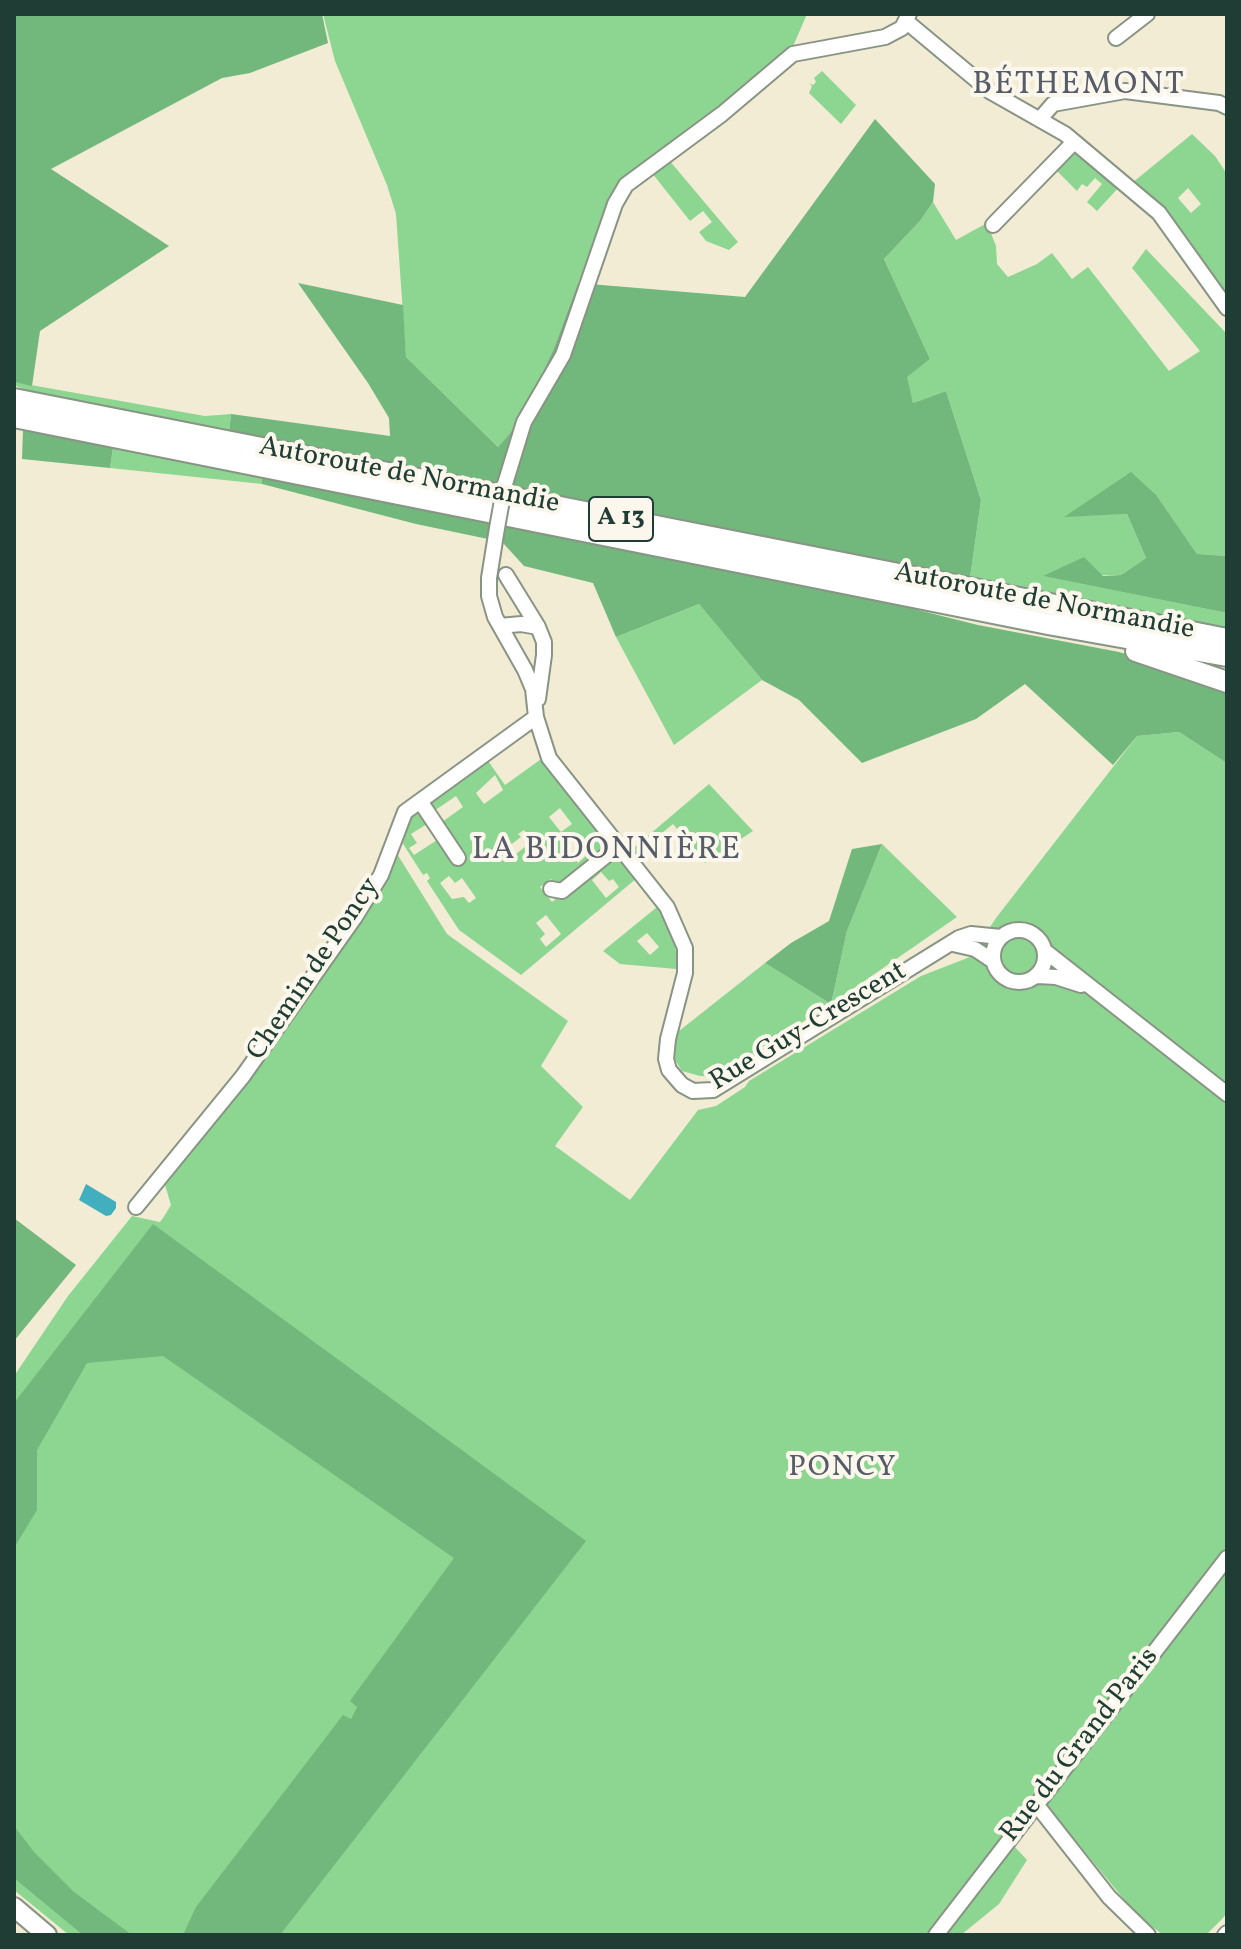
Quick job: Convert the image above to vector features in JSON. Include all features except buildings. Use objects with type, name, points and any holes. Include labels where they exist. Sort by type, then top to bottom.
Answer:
[{"type":"highway","name":"Autoroute de Normandie","points":[[14,399],[1227,639]]},
{"type":"highway","name":"Autoroute de Normandie","points":[[14,417],[1048,624],[1227,656]]},
{"type":"highway","points":[[1048,624],[1227,682]]},
{"type":"main road","points":[[14,1907],[44,1935]]},
{"type":"main road","points":[[14,1915],[44,1935]]},
{"type":"street","points":[[1116,38],[1147,14]]},
{"type":"street","points":[[551,889],[562,891],[618,846],[549,758],[525,670],[500,626],[489,596],[489,578],[505,484],[524,422],[563,355],[611,217],[626,185],[722,114],[793,54],[885,37],[902,28],[908,18],[991,92],[1074,142],[1159,213],[1227,308]]},
{"type":"street","points":[[1040,119],[1053,104],[1125,91],[1219,103],[1227,107]]},
{"type":"street","points":[[993,225],[1074,142]]},
{"type":"street","points":[[506,575],[538,627],[544,655],[536,713]]},
{"type":"street","points":[[500,626],[521,624],[538,627]]},
{"type":"street","name":"Chemin de Poncy","points":[[136,1207],[243,1076],[337,942],[381,875],[405,812],[536,713]]},
{"type":"street","points":[[420,801],[458,858]]},
{"type":"street","name":"Rue Guy-Crescent","points":[[618,846],[667,907],[685,948],[685,973],[668,1039],[669,1070],[688,1089],[713,1090],[959,938],[971,934],[1001,937],[1012,931],[1024,931],[1039,939],[1045,951],[1227,1094]]},
{"type":"street","points":[[993,961],[995,944],[1001,937]]},
{"type":"street","name":"Rue Guy-Crescent","points":[[953,944],[975,949],[993,961],[996,969],[1009,981],[1024,982],[1037,976],[1056,977],[1089,987]]},
{"type":"street","points":[[1037,976],[1044,965],[1045,951]]},
{"type":"street","name":"Rue du Grand Paris","points":[[936,1935],[1227,1558]]},
{"type":"street","points":[[1036,1804],[1109,1897],[1148,1935]]},
{"type":"green space","points":[[14,14],[322,14],[328,43],[250,73],[222,78],[51,169],[169,246],[40,331],[32,386],[14,382]]},
{"type":"green space","points":[[323,14],[807,14],[791,51],[627,179],[578,283],[554,348],[521,420],[498,447],[406,357],[396,214],[335,61]]},
{"type":"green space","points":[[822,71],[856,105],[841,124],[809,93],[812,86],[809,83],[813,85],[816,82],[814,78]]},
{"type":"green space","points":[[875,119],[935,184],[933,202],[920,221],[884,259],[930,359],[907,377],[913,403],[946,391],[981,500],[970,578],[229,432],[231,414],[390,436],[389,418],[368,383],[298,283],[403,305],[406,357],[498,447],[521,420],[554,348],[578,283],[745,297]]},
{"type":"green space","points":[[1192,134],[1215,156],[1227,174],[1227,287],[1224,290],[1180,228],[1159,205],[1132,183]],"holes":[[[1188,188],[1201,204],[1191,213],[1178,198]]]},
{"type":"green space","points":[[1075,153],[1082,154],[1120,186],[1097,211],[1087,202],[1102,184],[1095,178],[1087,187],[1082,184],[1077,191],[1057,171]]},
{"type":"green space","points":[[669,160],[738,242],[729,250],[706,241],[699,232],[712,222],[703,211],[690,221],[652,173]]},
{"type":"green space","points":[[933,202],[956,240],[987,223],[996,246],[997,264],[1008,277],[1037,264],[1052,253],[1072,279],[1088,267],[1169,371],[1200,351],[1132,268],[1146,249],[1227,334],[1227,556],[1197,554],[1157,496],[1065,516],[1127,514],[1146,558],[1121,575],[1044,576],[1227,613],[1227,628],[970,578],[981,500],[946,391],[913,403],[906,377],[930,359],[884,259],[920,221]]},
{"type":"green space","points":[[14,382],[205,416],[231,414],[229,432],[30,392],[14,385]]},
{"type":"green space","points":[[23,430],[113,448],[110,468],[22,459]]},
{"type":"green space","points":[[113,448],[262,478],[262,484],[110,468]]},
{"type":"green space","points":[[1131,472],[1157,496],[1197,554],[1227,556],[1227,613],[1043,576],[1084,557],[1103,576],[1121,575],[1146,558],[1127,514],[1064,517]]},
{"type":"green space","points":[[262,478],[491,524],[488,539],[416,524],[262,484]]},
{"type":"green space","points":[[505,526],[874,599],[978,625],[1119,652],[1168,666],[1227,687],[1227,766],[1179,732],[1137,736],[1113,765],[1025,684],[976,719],[862,763],[799,700],[762,680],[699,604],[616,637],[593,583],[524,566],[503,543]]},
{"type":"green space","points":[[699,604],[762,680],[674,745],[616,637]]},
{"type":"green space","points":[[1179,732],[1225,762],[1227,767],[1227,1913],[1206,1935],[1163,1935],[1136,1914],[1047,1806],[1014,1846],[1027,1860],[999,1904],[961,1935],[69,1935],[14,1890],[14,1376],[68,1296],[132,1216],[160,1222],[163,1218],[171,1205],[165,1185],[173,1175],[171,1171],[394,849],[447,934],[568,1021],[541,1066],[583,1107],[555,1146],[630,1200],[698,1110],[716,1106],[749,1081],[921,976],[970,957],[996,918],[1137,736]]},
{"type":"green space","points":[[544,757],[611,846],[565,884],[554,883],[551,879],[540,887],[552,902],[608,857],[618,854],[637,878],[521,975],[459,930],[427,881],[430,878],[427,873],[423,875],[398,836],[409,813],[419,806],[439,824],[463,807],[456,796],[431,813],[424,802],[486,758],[505,785]],"holes":[[[495,775],[503,790],[484,804],[476,793]],[[560,808],[572,824],[561,832],[549,817]],[[427,824],[437,840],[414,855],[409,848],[417,843],[411,834]],[[524,830],[532,841],[515,855],[509,846],[521,837],[518,834]],[[575,839],[591,851],[578,863],[566,847]],[[601,872],[619,887],[606,898],[592,880]],[[449,876],[455,883],[462,878],[476,898],[469,903],[464,897],[452,899],[440,883]],[[546,915],[561,934],[546,947],[540,939],[545,934],[536,923]]]},
{"type":"green space","points":[[709,784],[753,831],[705,863],[673,824],[634,856],[630,851]]},
{"type":"green space","points":[[882,844],[957,917],[831,1004],[847,931]]},
{"type":"green space","points":[[882,844],[847,931],[831,1004],[765,963],[791,943],[829,921],[852,849]]},
{"type":"green space","points":[[657,907],[673,937],[676,969],[620,964],[603,951]],"holes":[[[647,933],[659,947],[650,955],[637,941]]]},
{"type":"green space","points":[[765,963],[831,1004],[716,1077],[682,1071],[671,1054],[679,1031]]},
{"type":"green space","points":[[14,1218],[76,1265],[14,1341]]},
{"type":"green space","points":[[153,1224],[586,1541],[280,1935],[183,1935],[196,1907],[343,1715],[351,1719],[357,1707],[350,1701],[454,1558],[163,1356],[87,1363],[37,1450],[37,1510],[14,1548],[14,1403]]},
{"type":"green space","points":[[14,1826],[34,1852],[74,1892],[132,1935],[83,1935],[14,1878]]},
{"type":"water","points":[[86,1184],[116,1202],[111,1215],[106,1216],[79,1200]]},
{"type":"district","name":"BÉTHEMONT","points":[[1079,87]]},
{"type":"district","name":"LA BIDONNIÈRE","points":[[607,852]]},
{"type":"district","name":"PONCY","points":[[843,1469]]}]
